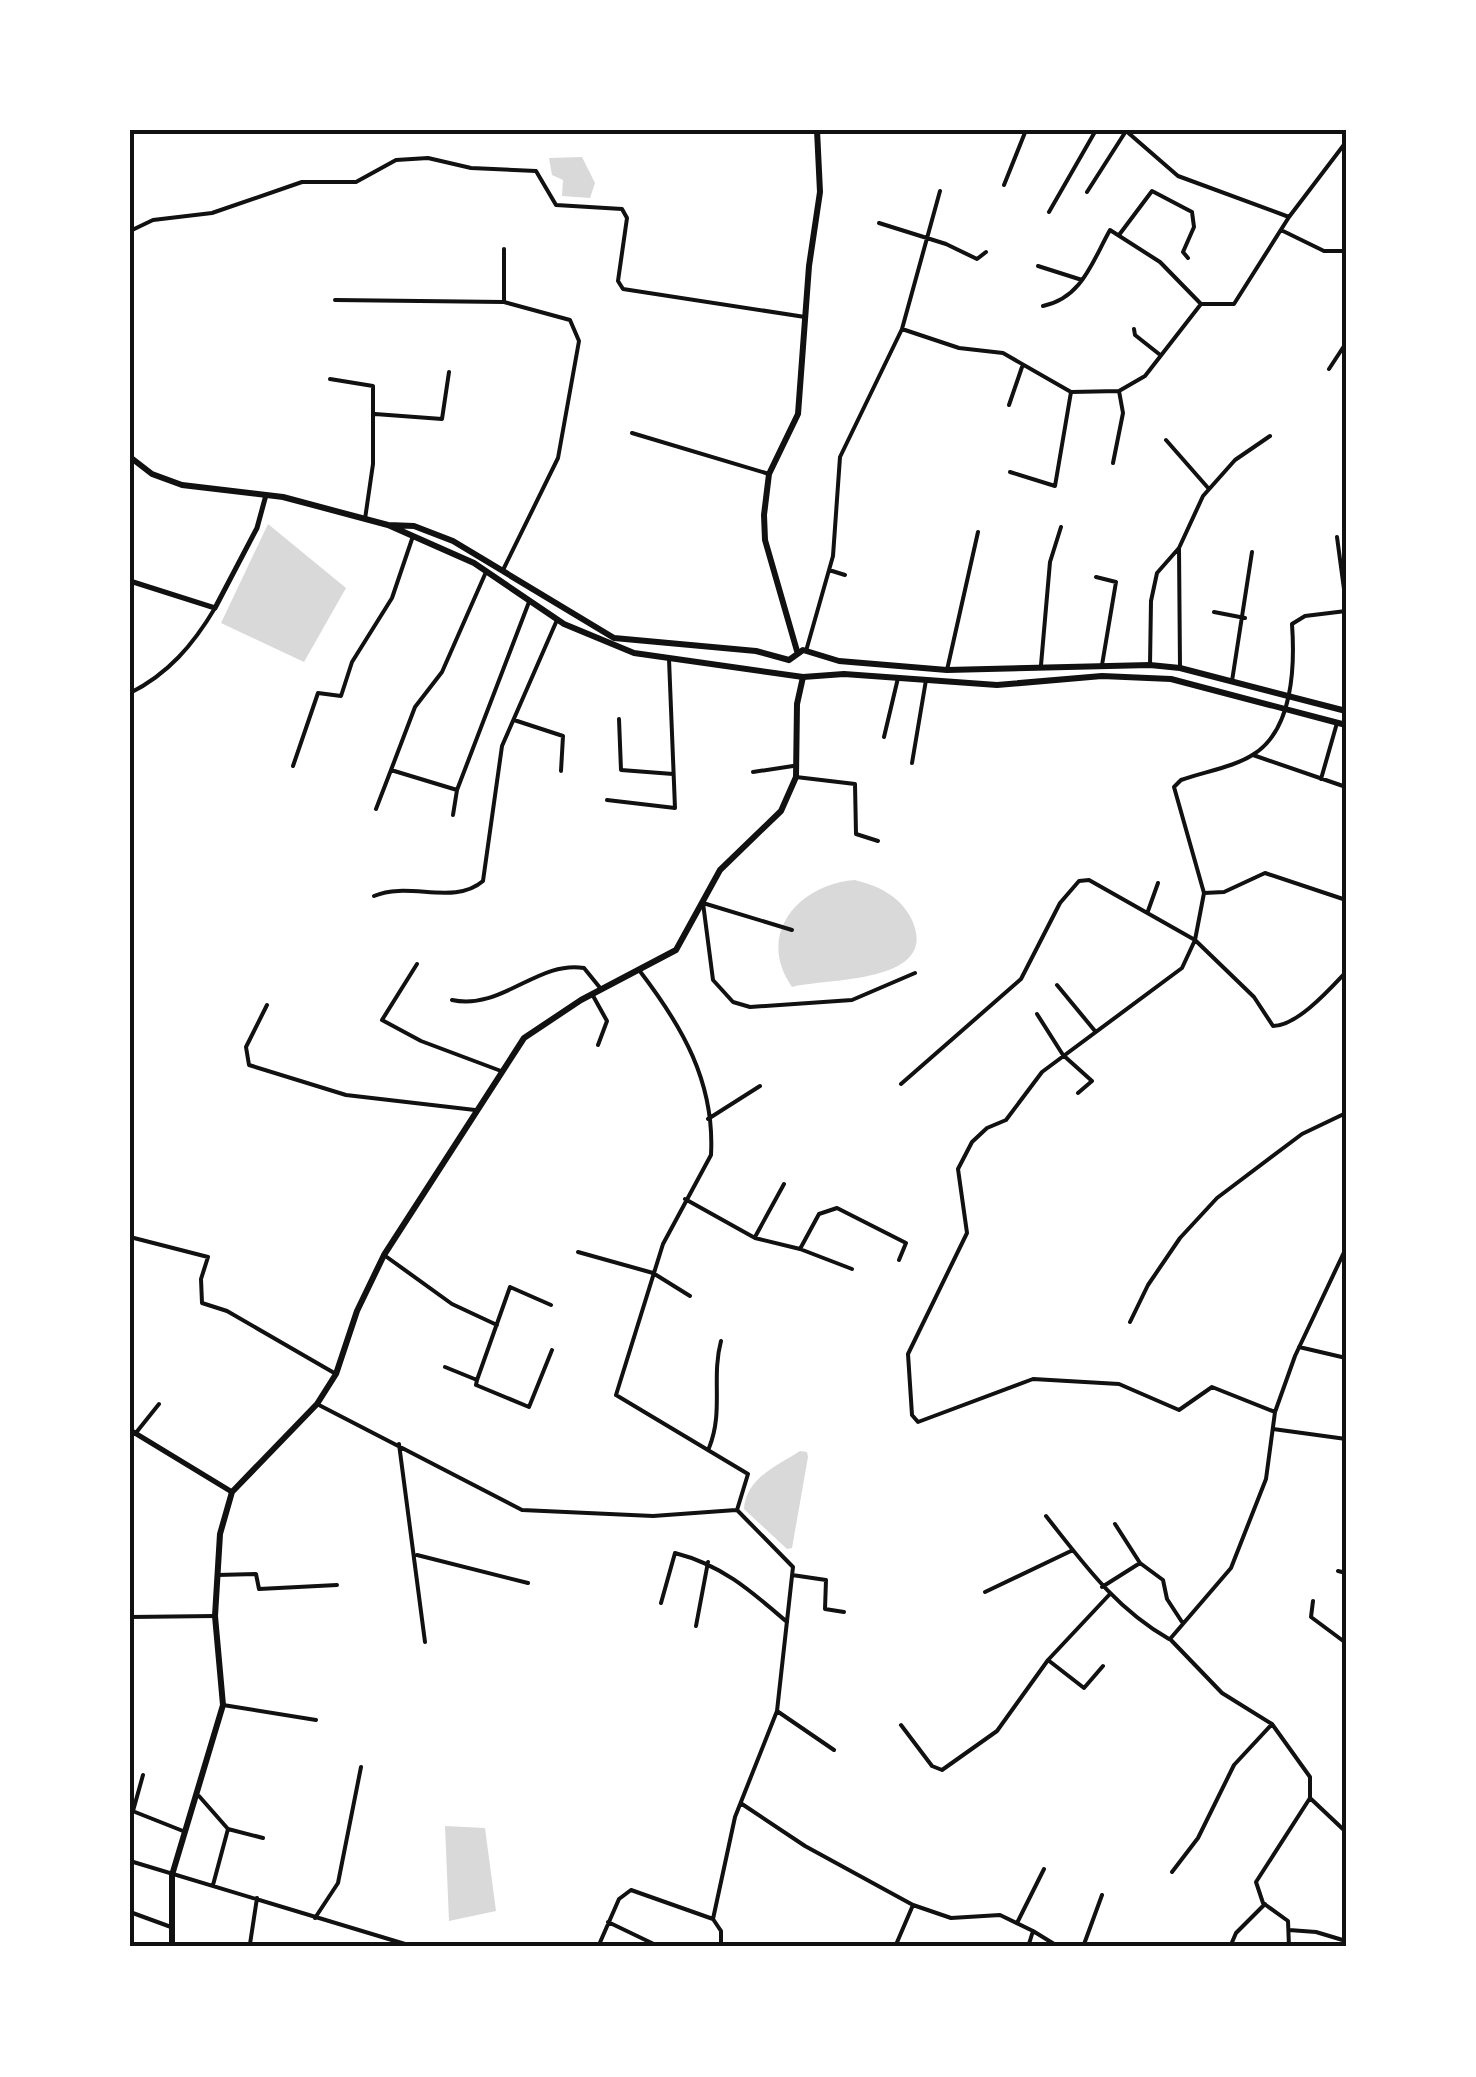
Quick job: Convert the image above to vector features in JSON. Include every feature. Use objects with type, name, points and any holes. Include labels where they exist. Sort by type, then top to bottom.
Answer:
[{"type":"main road","points":[[797,651],[765,540],[768,474],[798,414],[804,318],[820,192],[817,130]]},
{"type":"main road","points":[[130,457],[152,474],[182,485],[266,495],[388,525],[412,539],[445,549],[557,620],[616,648],[806,676],[997,685],[1102,676],[1171,679],[1342,724]]},
{"type":"main road","points":[[388,525],[414,526],[454,541],[566,613],[614,638],[756,652],[789,660]]},
{"type":"main road","points":[[789,660],[797,651]]},
{"type":"main road","points":[[797,651],[839,661],[947,670],[1008,671],[1041,665],[1180,668],[1346,711]]},
{"type":"main road","points":[[172,1947],[172,1875],[183,1830],[199,1796],[223,1705],[217,1575],[222,1519],[232,1492],[318,1404],[336,1374],[357,1311],[384,1254],[524,1038],[592,994],[676,950],[720,870],[780,811],[796,777],[798,704],[806,676],[815,667],[809,652]]},
{"type":"main road","points":[[789,660],[792,673]]},
{"type":"main road","points":[[1102,665],[1102,676]]},
{"type":"street","points":[[1004,185],[1026,130]]},
{"type":"street","points":[[1049,212],[1096,130]]},
{"type":"street","points":[[1087,192],[1126,130],[1178,176],[1289,217]]},
{"type":"street","points":[[1044,306],[1064,301],[1082,280],[1110,230],[1160,262],[1202,304],[1234,304],[1289,217],[1346,142]]},
{"type":"street","points":[[130,231],[153,220],[212,213],[302,182],[356,182],[396,160],[428,158],[471,168],[536,171],[556,204],[622,209],[627,218],[618,280],[623,289],[804,318]]},
{"type":"street","points":[[809,652],[828,570],[840,457],[902,329],[940,191]]},
{"type":"street","points":[[1118,236],[1152,191],[1192,212],[1194,227],[1183,252],[1188,258]]},
{"type":"street","points":[[878,223],[928,237],[977,260],[986,252]]},
{"type":"street","points":[[1281,230],[1324,251],[1346,252]]},
{"type":"street","points":[[504,249],[504,302]]},
{"type":"street","points":[[1038,266],[1082,280]]},
{"type":"street","points":[[335,300],[504,302],[570,320],[578,341],[558,458],[504,570]]},
{"type":"street","points":[[902,329],[959,348],[1003,353],[1071,392],[1120,391],[1146,376],[1202,304]]},
{"type":"street","points":[[1134,329],[1160,358]]},
{"type":"street","points":[[1330,369],[1346,343]]},
{"type":"street","points":[[1010,405],[1022,366]]},
{"type":"street","points":[[374,414],[442,419],[449,372]]},
{"type":"street","points":[[330,378],[372,386],[372,482],[364,518]]},
{"type":"street","points":[[1113,463],[1123,412],[1120,391]]},
{"type":"street","points":[[1010,472],[1055,486],[1071,392]]},
{"type":"street","points":[[632,433],[768,474]]},
{"type":"street","points":[[1150,665],[1153,581],[1180,548],[1209,489],[1235,460],[1270,436]]},
{"type":"street","points":[[1166,440],[1209,489]]},
{"type":"street","points":[[130,692],[154,682],[197,638],[257,528],[266,495]]},
{"type":"street","points":[[1041,665],[1050,562],[1061,527]]},
{"type":"street","points":[[947,670],[978,532]]},
{"type":"street","points":[[1276,1412],[1212,1387],[1179,1410],[1119,1384],[1033,1378],[918,1422],[912,1414],[908,1354],[967,1233],[958,1169],[972,1142],[987,1128],[1006,1120],[1042,1072],[1182,968],[1196,940],[1204,893],[1174,786],[1181,780],[1253,756],[1271,738],[1286,712],[1292,624],[1305,616],[1346,608],[1337,537]]},
{"type":"street","points":[[292,766],[318,693],[340,696],[352,662],[392,598],[412,539]]},
{"type":"street","points":[[1180,548],[1180,668]]},
{"type":"street","points":[[1231,683],[1245,618],[1252,552]]},
{"type":"street","points":[[828,570],[846,575]]},
{"type":"street","points":[[376,809],[416,707],[442,672],[486,572]]},
{"type":"street","points":[[1096,577],[1116,582],[1102,665]]},
{"type":"street","points":[[130,581],[215,608]]},
{"type":"street","points":[[453,814],[457,790],[530,602]]},
{"type":"street","points":[[1214,612],[1245,618]]},
{"type":"street","points":[[374,896],[411,888],[455,893],[473,889],[483,881],[492,840],[496,770],[557,620]]},
{"type":"street","points":[[607,800],[675,808],[669,658]]},
{"type":"street","points":[[884,736],[898,678]]},
{"type":"street","points":[[912,762],[926,680]]},
{"type":"street","points":[[619,718],[621,770],[673,774]]},
{"type":"street","points":[[514,720],[563,736],[562,771]]},
{"type":"street","points":[[1321,779],[1342,724]]},
{"type":"street","points":[[1253,756],[1346,788]]},
{"type":"street","points":[[753,772],[797,766]]},
{"type":"street","points":[[391,770],[457,790]]},
{"type":"street","points":[[796,777],[855,784],[856,834],[878,841]]},
{"type":"street","points":[[1204,893],[1224,892],[1265,873],[1343,898],[1346,894]]},
{"type":"street","points":[[901,1084],[1021,979],[1073,882],[1089,880],[1196,940],[1254,997],[1273,1026],[1282,1026],[1299,1016],[1346,972]]},
{"type":"street","points":[[1148,911],[1158,883]]},
{"type":"street","points":[[792,930],[704,903],[713,980],[734,1002],[750,1006],[852,1000],[914,974]]},
{"type":"street","points":[[417,964],[382,1020],[420,1041],[503,1072]]},
{"type":"street","points":[[452,1000],[481,1002],[564,964],[584,968],[601,989]]},
{"type":"street","points":[[638,969],[678,1022],[704,1078],[711,1154],[685,1199],[653,1273],[616,1395],[748,1474],[737,1510]]},
{"type":"street","points":[[1057,985],[1094,1031]]},
{"type":"street","points":[[592,994],[607,1021],[598,1045]]},
{"type":"street","points":[[267,1005],[246,1047],[249,1065],[346,1094],[480,1110]]},
{"type":"street","points":[[1037,1014],[1064,1055],[1092,1081],[1078,1093]]},
{"type":"street","points":[[708,1119],[760,1086]]},
{"type":"street","points":[[1130,1322],[1169,1254],[1217,1198],[1302,1134],[1346,1113]]},
{"type":"street","points":[[754,1238],[784,1184]]},
{"type":"street","points":[[685,1199],[754,1238],[800,1249],[852,1269]]},
{"type":"street","points":[[800,1249],[819,1214],[837,1208],[906,1244],[899,1260]]},
{"type":"street","points":[[130,1237],[208,1258],[202,1280],[202,1303],[226,1311],[336,1374]]},
{"type":"street","points":[[1170,1639],[1231,1568],[1266,1478],[1276,1412],[1300,1347],[1346,1248]]},
{"type":"street","points":[[578,1252],[653,1273],[690,1296]]},
{"type":"street","points":[[384,1254],[452,1304],[497,1325]]},
{"type":"street","points":[[551,1305],[510,1287],[476,1385],[529,1407],[552,1350]]},
{"type":"street","points":[[709,1448],[720,1408],[714,1368],[721,1341]]},
{"type":"street","points":[[1300,1347],[1346,1358]]},
{"type":"street","points":[[445,1367],[477,1380]]},
{"type":"street","points":[[159,1404],[133,1432],[232,1492]]},
{"type":"street","points":[[318,1404],[522,1510],[653,1516],[737,1510],[791,1562],[777,1711],[742,1804],[713,1919]]},
{"type":"street","points":[[1273,1430],[1346,1439]]},
{"type":"street","points":[[399,1444],[417,1555],[425,1642]]},
{"type":"street","points":[[1046,1516],[1109,1596],[1137,1620],[1170,1639],[1222,1692],[1272,1724],[1307,1770],[1313,1786],[1310,1798],[1267,1859],[1256,1882],[1257,1893],[1265,1904],[1287,1918],[1289,1947]]},
{"type":"street","points":[[1116,1524],[1140,1563],[1163,1580],[1167,1599],[1182,1622]]},
{"type":"street","points":[[985,1592],[1073,1550]]},
{"type":"street","points":[[661,1604],[674,1553],[708,1562],[752,1590],[787,1622]]},
{"type":"street","points":[[417,1555],[528,1583]]},
{"type":"street","points":[[696,1626],[708,1562]]},
{"type":"street","points":[[1102,1587],[1140,1563]]},
{"type":"street","points":[[1338,1571],[1346,1573]]},
{"type":"street","points":[[217,1575],[256,1574],[259,1589],[337,1585]]},
{"type":"street","points":[[792,1575],[826,1580],[825,1608],[844,1612]]},
{"type":"street","points":[[901,1724],[932,1766],[942,1770],[997,1731],[1048,1660],[1109,1596]]},
{"type":"street","points":[[1313,1601],[1311,1617],[1346,1643]]},
{"type":"street","points":[[130,1617],[216,1616]]},
{"type":"street","points":[[1048,1660],[1084,1688],[1103,1666]]},
{"type":"street","points":[[223,1705],[316,1720]]},
{"type":"street","points":[[777,1711],[834,1750]]},
{"type":"street","points":[[1172,1872],[1198,1838],[1234,1766],[1272,1724]]},
{"type":"street","points":[[316,1918],[338,1883],[361,1767]]},
{"type":"street","points":[[144,1775],[131,1811],[183,1830]]},
{"type":"street","points":[[199,1796],[228,1829],[262,1838]]},
{"type":"street","points":[[1310,1798],[1346,1832]]},
{"type":"street","points":[[742,1804],[805,1846],[913,1906],[951,1918],[1000,1915],[1059,1947]]},
{"type":"street","points":[[213,1886],[228,1829]]},
{"type":"street","points":[[130,1861],[415,1947]]},
{"type":"street","points":[[1016,1923],[1044,1869]]},
{"type":"street","points":[[598,1947],[620,1899],[632,1890],[713,1919],[722,1932],[722,1947]]},
{"type":"street","points":[[1083,1947],[1102,1895]]},
{"type":"street","points":[[250,1944],[257,1898]]},
{"type":"street","points":[[1230,1947],[1236,1932],[1265,1904]]},
{"type":"street","points":[[895,1947],[913,1906]]},
{"type":"street","points":[[130,1912],[171,1927]]},
{"type":"street","points":[[608,1922],[660,1947]]},
{"type":"street","points":[[1289,1930],[1316,1932],[1346,1941]]},
{"type":"street","points":[[1028,1947],[1033,1931]]},
{"type":"shaded area","points":[[582,157],[595,183],[590,198],[562,196],[563,180],[552,175],[549,158]]},
{"type":"shaded area","points":[[268,524],[346,588],[304,662],[221,623]]},
{"type":"shaded area","points":[[855,880],[887,893],[906,910],[917,940],[911,956],[876,974],[792,987],[778,948],[789,915],[816,891]]},
{"type":"shaded area","points":[[800,1451],[807,1452],[808,1457],[792,1548],[787,1549],[744,1509],[757,1481]]},
{"type":"shaded area","points":[[445,1826],[485,1828],[496,1911],[449,1921]]}]
